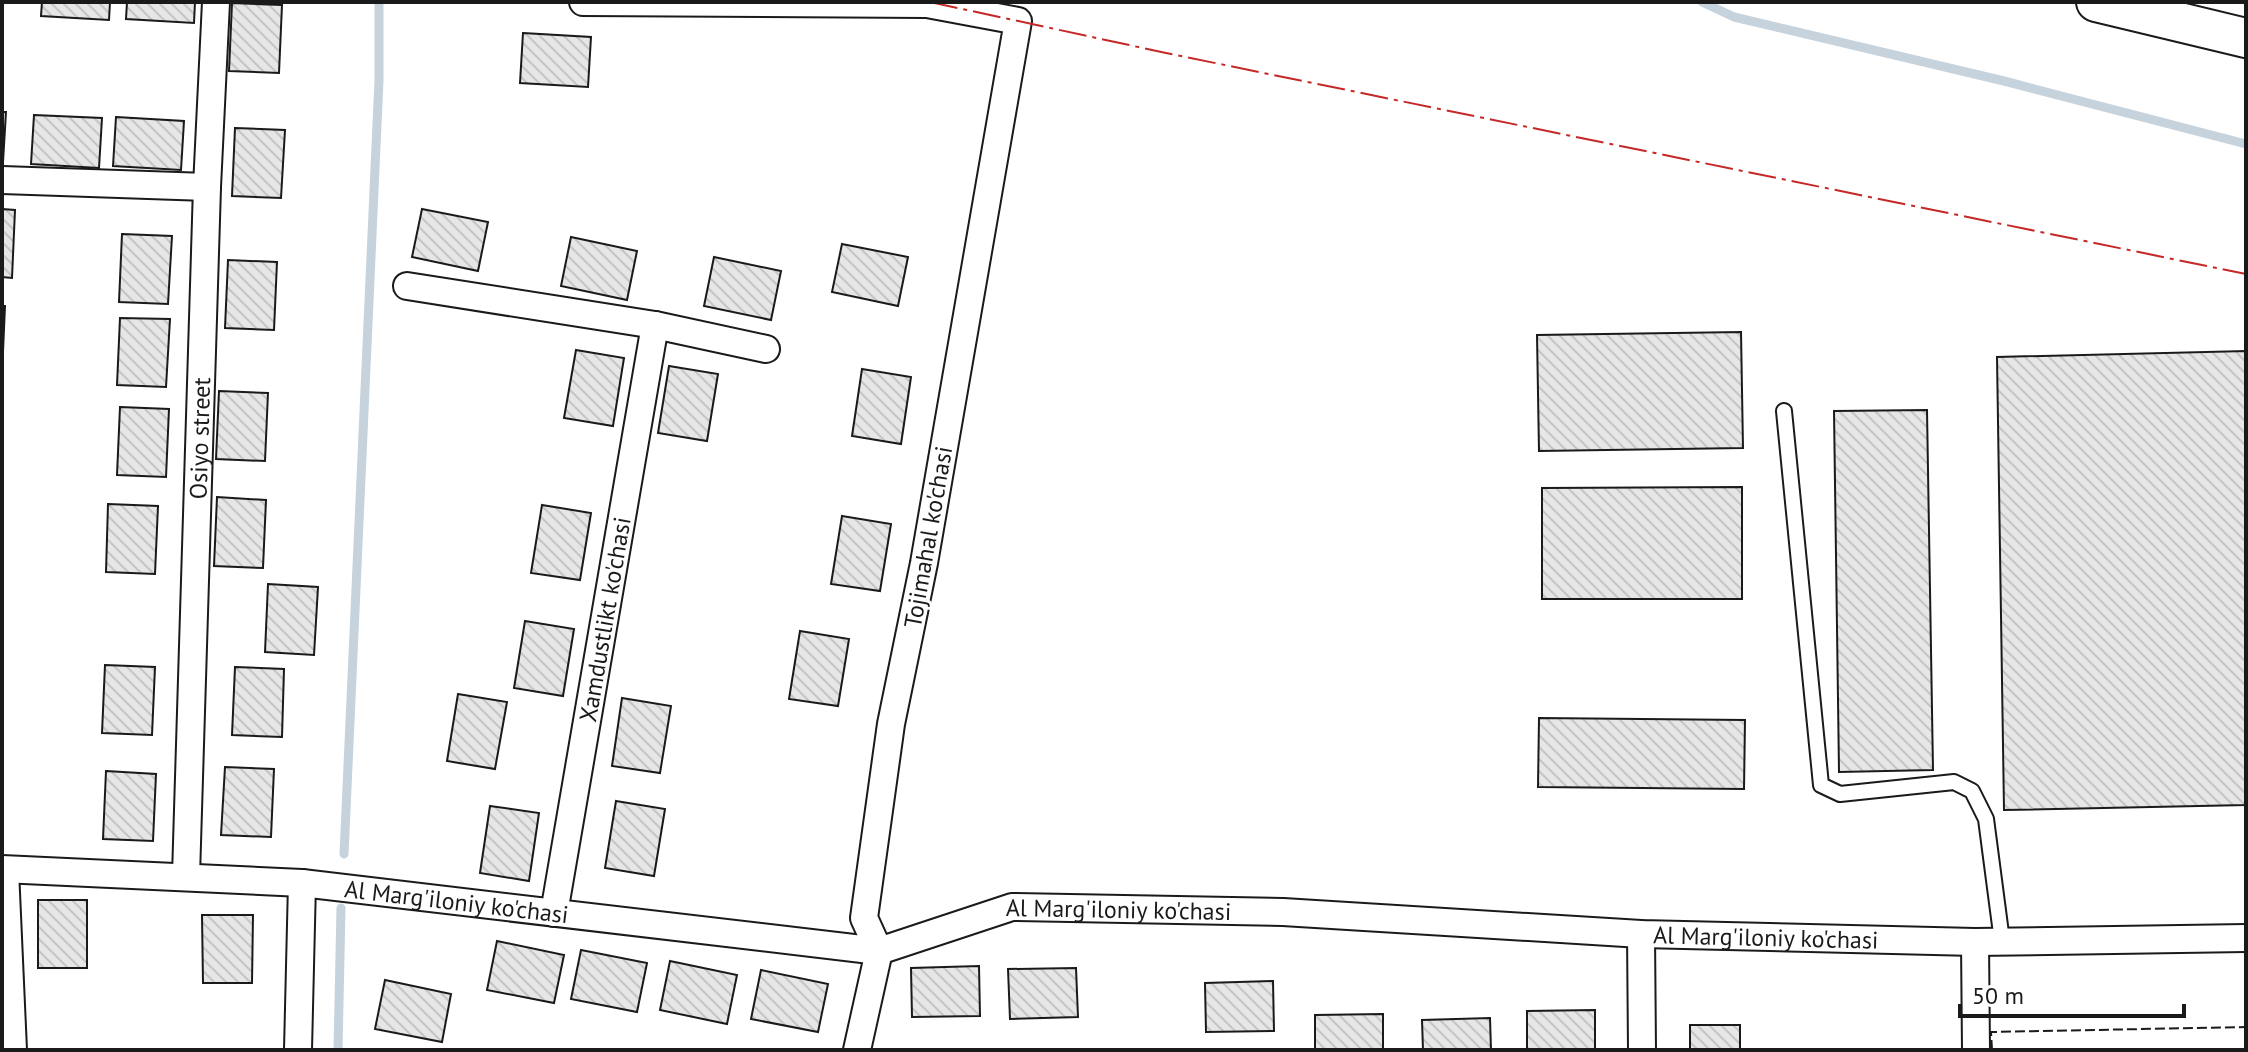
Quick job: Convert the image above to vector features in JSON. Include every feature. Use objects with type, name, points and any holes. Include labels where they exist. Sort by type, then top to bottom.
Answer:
[{"type":"main road","points":[[2096,2],[2195,19],[2246,38]]},
{"type":"street","name":"Osiyo street","points":[[186,876],[207,187],[216,2]]},
{"type":"street","name":"Tojimahal ko'chasi","points":[[583,2],[927,4],[1018,21],[924,563],[891,724],[864,918],[879,951]]},
{"type":"street","points":[[2,180],[207,187]]},
{"type":"street","points":[[407,286],[655,325],[766,349]]},
{"type":"street","name":"Xamdustlikt ko'chasi","points":[[554,913],[655,325]]},
{"type":"street","points":[[4,870],[13,1050]]},
{"type":"street","name":"Al Marg'iloniy ko'chasi","points":[[4,870],[302,883],[879,951],[1012,907],[1283,912],[1641,934],[1975,942],[2246,938]]},
{"type":"street","points":[[298,1050],[302,883]]},
{"type":"street","points":[[1641,934],[1642,1050]]},
{"type":"street","points":[[1975,942],[1976,1050]]},
{"type":"street","points":[[857,1050],[879,951]]},
{"type":"lane","points":[[1784,411],[1821,785],[1840,794],[1954,782],[1972,791],[1986,819],[2002,941]]},
{"type":"building","points":[[42,2],[110,2],[109,20],[41,16]]},
{"type":"building","points":[[127,2],[195,2],[194,23],[126,19]]},
{"type":"building","points":[[232,3],[282,5],[279,73],[229,71]]},
{"type":"building","points":[[523,33],[591,37],[588,87],[520,83]]},
{"type":"building","points":[[2,112],[6,112],[3,162],[2,162]]},
{"type":"building","points":[[34,115],[102,118],[99,168],[31,164]]},
{"type":"building","points":[[116,117],[184,121],[181,170],[113,166]]},
{"type":"building","points":[[235,128],[285,130],[281,198],[232,196]]},
{"type":"building","points":[[2,209],[15,210],[12,278],[2,277]]},
{"type":"building","points":[[422,209],[488,222],[478,271],[412,257]]},
{"type":"building","points":[[122,234],[172,236],[168,304],[119,302]]},
{"type":"building","points":[[571,237],[637,251],[627,300],[561,286]]},
{"type":"building","points":[[842,244],[908,257],[898,306],[832,292]]},
{"type":"building","points":[[714,257],[781,271],[771,320],[704,306]]},
{"type":"building","points":[[228,260],[277,262],[274,330],[225,328]]},
{"type":"building","points":[[2,306],[5,306],[2,374]]},
{"type":"building","points":[[120,318],[170,319],[166,387],[117,385]]},
{"type":"building","points":[[1741,332],[1743,448],[1539,451],[1537,335]]},
{"type":"building","points":[[576,350],[624,358],[613,426],[564,418]]},
{"type":"building","points":[[2246,351],[2246,805],[2004,810],[1997,357]]},
{"type":"building","points":[[669,366],[718,374],[707,441],[658,433]]},
{"type":"building","points":[[862,369],[911,377],[901,444],[852,436]]},
{"type":"building","points":[[219,391],[268,393],[265,461],[216,459]]},
{"type":"building","points":[[120,407],[169,409],[166,477],[117,475]]},
{"type":"building","points":[[1927,410],[1933,770],[1839,772],[1834,411]]},
{"type":"building","points":[[1742,487],[1742,599],[1542,599],[1542,488]]},
{"type":"building","points":[[217,497],[266,500],[263,568],[214,566]]},
{"type":"building","points":[[108,504],[158,506],[155,574],[106,572]]},
{"type":"building","points":[[542,505],[591,513],[580,580],[531,573]]},
{"type":"building","points":[[842,516],[891,524],[880,591],[831,584]]},
{"type":"building","points":[[268,584],[318,587],[314,655],[265,652]]},
{"type":"building","points":[[525,621],[574,629],[563,696],[514,688]]},
{"type":"building","points":[[800,631],[849,639],[838,706],[789,699]]},
{"type":"building","points":[[105,665],[155,667],[152,735],[102,733]]},
{"type":"building","points":[[235,667],[284,669],[282,737],[232,735]]},
{"type":"building","points":[[458,694],[507,702],[495,769],[447,761]]},
{"type":"building","points":[[622,698],[671,706],[660,773],[612,766]]},
{"type":"building","points":[[1539,718],[1745,720],[1744,789],[1538,787]]},
{"type":"building","points":[[225,767],[274,769],[271,837],[221,835]]},
{"type":"building","points":[[106,771],[156,774],[153,841],[103,839]]},
{"type":"building","points":[[616,801],[665,809],[654,876],[605,868]]},
{"type":"building","points":[[490,806],[539,813],[529,881],[480,873]]},
{"type":"building","points":[[38,900],[87,900],[87,968],[38,968]]},
{"type":"building","points":[[202,915],[253,915],[252,983],[203,983]]},
{"type":"building","points":[[497,941],[564,955],[554,1003],[487,990]]},
{"type":"building","points":[[581,950],[647,963],[637,1012],[571,999]]},
{"type":"building","points":[[670,961],[737,975],[727,1024],[660,1010]]},
{"type":"building","points":[[979,966],[980,1016],[912,1017],[911,968]]},
{"type":"building","points":[[1076,968],[1078,1017],[1010,1019],[1008,969]]},
{"type":"building","points":[[761,970],[828,984],[818,1032],[751,1019]]},
{"type":"building","points":[[385,980],[451,994],[442,1042],[375,1029]]},
{"type":"building","points":[[1273,981],[1274,1031],[1206,1032],[1205,983]]},
{"type":"building","points":[[1595,1010],[1595,1050],[1527,1050],[1527,1011]]},
{"type":"building","points":[[1383,1014],[1383,1050],[1315,1050],[1315,1015]]},
{"type":"building","points":[[1490,1018],[1491,1050],[1423,1050],[1422,1020]]},
{"type":"building","points":[[1690,1025],[1740,1025],[1740,1050],[1690,1050]]},
{"type":"waterway","points":[[344,854],[379,80],[379,2]]},
{"type":"waterway","points":[[1702,2],[1734,17],[2004,81],[2246,144]]},
{"type":"waterway","points":[[338,1050],[341,908]]},
{"type":"fence","points":[[1992,1050],[1991,1032],[2246,1027]]},
{"type":"power","points":[[930,2],[2246,274]]}]
